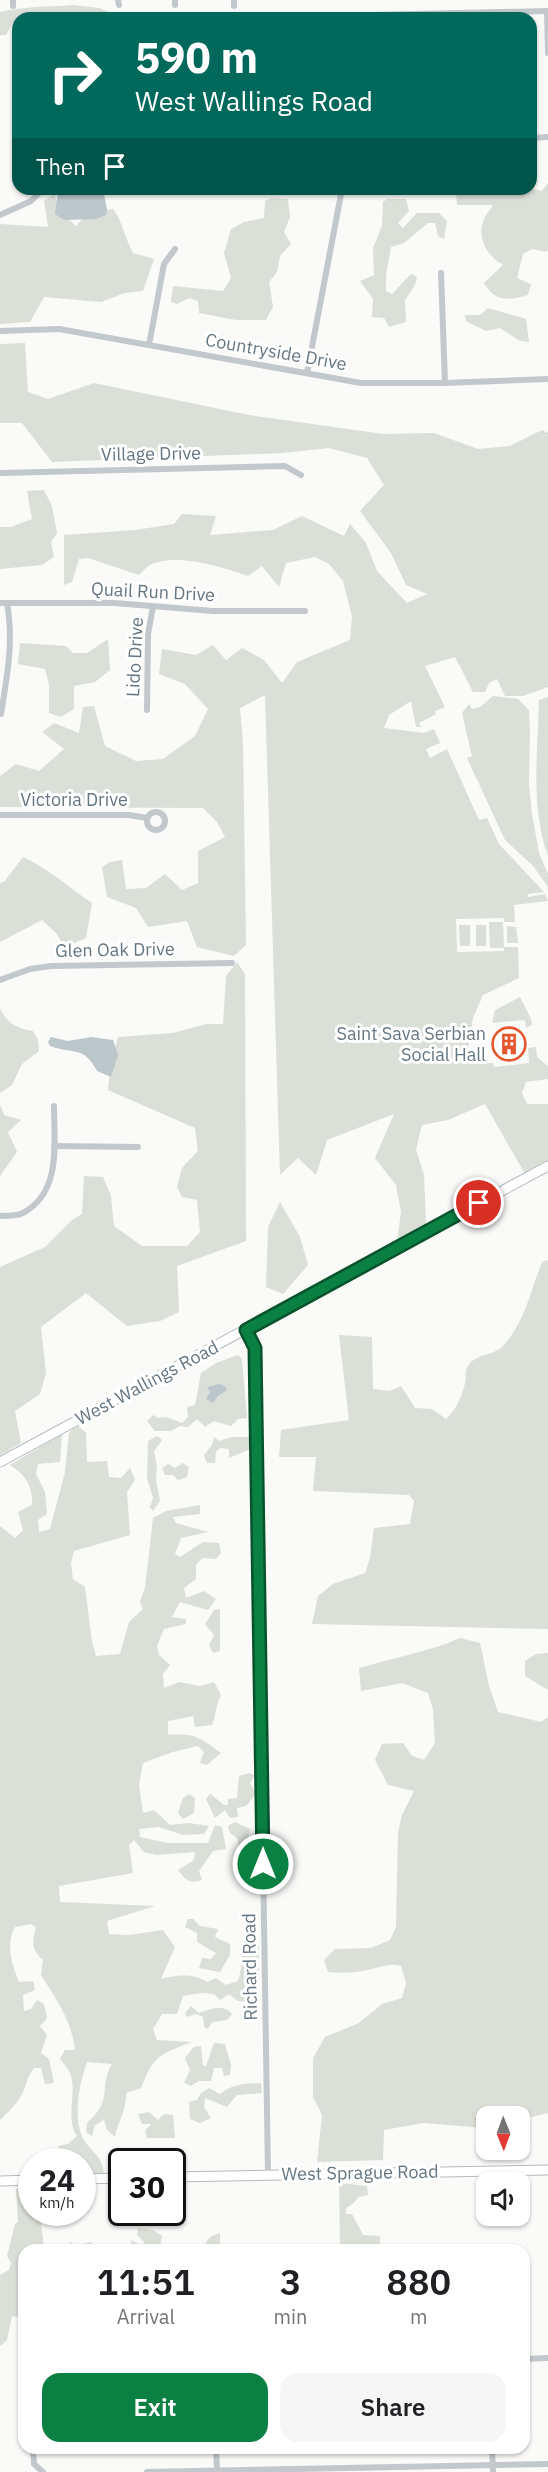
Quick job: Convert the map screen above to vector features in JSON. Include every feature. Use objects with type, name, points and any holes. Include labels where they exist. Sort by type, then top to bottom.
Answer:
[{"type":"street","points":[[547,11],[548,53]]},
{"type":"street","points":[[0,214],[31,201],[37,195]]},
{"type":"street","points":[[308,373],[341,195]]},
{"type":"street","points":[[149,345],[164,264],[175,249]]},
{"type":"street","points":[[441,273],[445,383]]},
{"type":"street","name":"Countryside Drive","points":[[0,331],[58,329],[361,383],[548,379]]},
{"type":"street","name":"Village Drive","points":[[0,474],[285,466],[301,475]]},
{"type":"street","points":[[1,714],[9,665],[11,627],[3,603]]},
{"type":"street","name":"Quail Run Drive","points":[[3,603],[114,603],[213,611],[305,611]]},
{"type":"street","name":"Lido Drive","points":[[147,710],[148,634],[153,607]]},
{"type":"street","name":"Victoria Drive","points":[[0,815],[129,815],[147,818]]},
{"type":"street","name":"Glen Oak Drive","points":[[0,980],[30,969],[51,966],[232,963]]},
{"type":"street","points":[[0,1216],[22,1214],[41,1199],[52,1179],[54,1106]]},
{"type":"street","points":[[54,1146],[138,1147]]},
{"type":"street","name":"West Wallings Road","points":[[0,1462],[548,1166]]},
{"type":"street","name":"Richard Road","points":[[246,1330],[255,1348],[268,2175]]},
{"type":"street","name":"West Sprague Road","points":[[186,2177],[548,2170]]},
{"type":"street","points":[[0,2181],[18,2180]]},
{"type":"street","points":[[530,2359],[548,2358]]},
{"type":"street","points":[[33,2454],[34,2464],[44,2472]]},
{"type":"street","points":[[216,2454],[217,2470]]},
{"type":"street","points":[[147,2472],[493,2468],[548,2464]]},
{"type":"shaded area","points":[[74,5],[99,8],[109,12],[12,12],[12,24],[6,35],[0,35],[0,12]]},
{"type":"shaded area","points":[[548,183],[548,250],[546,252],[532,249],[523,254],[517,278],[531,284],[528,295],[508,299],[497,297],[484,283],[503,265],[489,253],[482,235],[484,220],[493,205],[457,205],[456,195],[537,195],[537,190],[542,191]]},
{"type":"shaded area","points":[[54,195],[62,213],[76,226],[88,213],[113,209],[133,253],[154,259],[143,291],[125,293],[101,302],[44,297],[30,322],[0,324],[0,224],[48,227],[44,201]]},
{"type":"shaded area","points":[[58,195],[104,195],[106,215],[96,219],[64,220],[55,214]]},
{"type":"shaded area","points":[[271,198],[288,199],[290,217],[284,232],[291,244],[280,256],[277,272],[269,282],[273,307],[266,320],[236,320],[199,313],[198,301],[189,298],[177,304],[171,302],[173,286],[223,291],[231,278],[224,253],[231,229],[244,222],[264,218],[265,201]]},
{"type":"shaded area","points":[[387,199],[406,199],[409,211],[398,223],[403,228],[417,213],[439,213],[447,221],[444,239],[438,236],[435,223],[428,223],[404,243],[391,247],[386,275],[386,291],[392,294],[411,274],[417,277],[415,285],[405,300],[406,322],[389,327],[384,318],[372,317],[373,299],[360,281],[374,275],[373,248],[382,226],[383,202]]},
{"type":"shaded area","points":[[488,308],[526,319],[529,342],[520,341],[500,328],[486,331],[466,321],[465,315],[480,315]]},
{"type":"shaded area","points":[[25,343],[28,392],[48,399],[94,383],[249,415],[383,434],[434,433],[478,449],[510,446],[542,430],[548,433],[548,687],[523,696],[505,696],[497,679],[489,683],[485,692],[473,692],[455,657],[425,666],[445,707],[435,711],[436,714],[419,723],[421,727],[416,727],[411,701],[389,715],[384,728],[424,733],[434,729],[440,743],[426,749],[430,758],[447,749],[479,820],[487,818],[499,844],[544,892],[528,894],[528,897],[545,894],[548,901],[514,905],[515,922],[504,922],[504,918],[456,919],[457,952],[504,951],[504,948],[490,948],[489,922],[503,922],[504,947],[518,947],[519,978],[483,995],[473,1018],[467,1055],[472,1057],[473,1054],[486,1054],[487,1063],[493,1063],[494,1067],[529,1063],[528,1048],[536,1047],[537,1057],[548,1066],[548,1079],[526,1082],[522,1093],[527,1104],[548,1104],[548,1162],[525,1174],[485,1104],[448,1120],[422,1125],[416,1150],[424,1175],[426,1223],[397,1242],[401,1212],[396,1185],[375,1158],[394,1114],[327,1140],[316,1175],[298,1158],[280,1175],[265,695],[240,708],[243,742],[246,945],[234,956],[197,947],[187,921],[148,927],[136,908],[107,897],[102,867],[110,862],[122,860],[126,889],[146,888],[165,874],[182,890],[198,883],[198,851],[225,837],[217,822],[203,808],[0,807],[0,776],[16,764],[39,771],[64,749],[42,732],[54,723],[79,733],[83,707],[94,706],[105,746],[136,761],[163,759],[195,736],[208,709],[185,684],[159,674],[162,649],[196,655],[213,645],[226,660],[242,648],[264,660],[282,683],[297,662],[350,640],[352,617],[343,581],[329,564],[315,557],[286,563],[279,587],[262,566],[248,576],[199,562],[172,560],[150,565],[139,575],[88,558],[79,559],[72,582],[64,585],[64,535],[135,530],[174,524],[182,514],[216,516],[210,535],[273,530],[302,516],[344,536],[350,524],[366,543],[377,571],[407,603],[427,594],[406,585],[391,553],[360,511],[384,485],[367,458],[329,448],[283,453],[52,462],[22,423],[0,423],[0,344]]},
{"type":"shaded area","points":[[44,490],[52,506],[57,533],[51,542],[54,557],[42,565],[0,569],[0,527],[11,527],[32,519],[27,491]]},
{"type":"shaded area","points":[[108,639],[110,670],[95,682],[74,686],[74,709],[61,717],[49,713],[49,685],[45,669],[18,664],[20,643],[66,646],[73,653],[87,653]]},
{"type":"shaded area","points":[[493,696],[518,699],[529,710],[529,784],[532,814],[539,853],[548,874],[548,887],[533,866],[505,840],[467,758],[472,756],[462,713],[469,704],[472,709],[480,707]]},
{"type":"shaded area","points":[[548,697],[548,856],[539,818],[536,778],[539,700]]},
{"type":"shaded area","points":[[23,857],[50,872],[92,903],[86,938],[65,947],[56,933],[42,920],[0,942],[0,883],[4,882]]},
{"type":"shaded area","points":[[459,925],[470,925],[470,946],[460,946]]},
{"type":"shaded area","points":[[476,925],[486,925],[486,946],[476,946]]},
{"type":"shaded area","points":[[507,926],[516,927],[518,943],[507,943]]},
{"type":"shaded area","points":[[237,962],[245,974],[246,1241],[177,1266],[179,1312],[160,1321],[127,1326],[86,1293],[41,1327],[46,1373],[40,1394],[15,1411],[21,1443],[0,1455],[0,1267],[45,1247],[72,1220],[82,1214],[84,1176],[103,1177],[111,1196],[114,1226],[142,1246],[187,1246],[200,1232],[197,1200],[182,1197],[177,1187],[182,1168],[198,1151],[195,1128],[108,1090],[110,1067],[118,1037],[173,1033],[206,1024],[223,1024],[226,976]]},
{"type":"shaded area","points":[[520,997],[532,1025],[526,1028],[525,1020],[492,1023],[495,1010]]},
{"type":"shaded area","points":[[0,1008],[13,1024],[33,1031],[38,1040],[39,1051],[22,1064],[12,1085],[0,1093]]},
{"type":"shaded area","points":[[51,1037],[68,1041],[91,1037],[113,1040],[118,1055],[111,1077],[97,1071],[83,1054],[50,1046],[48,1042]]},
{"type":"shaded area","points":[[0,1104],[4,1115],[21,1120],[8,1132],[17,1152],[0,1176]]},
{"type":"shaded area","points":[[280,1202],[300,1237],[308,1265],[283,1294],[266,1287],[268,1227]]},
{"type":"shaded area","points":[[548,1260],[548,1629],[312,1624],[318,1596],[333,1584],[365,1573],[370,1558],[374,1528],[410,1524],[414,1501],[409,1495],[313,1491],[316,1457],[279,1457],[281,1430],[349,1420],[339,1335],[372,1337],[373,1389],[390,1391],[401,1386],[415,1408],[432,1409],[446,1419],[453,1412],[460,1398],[468,1366],[475,1359],[499,1349],[510,1337],[522,1317],[542,1262]]},
{"type":"shaded area","points":[[238,1355],[242,1359],[247,1418],[238,1419],[231,1426],[214,1421],[205,1427],[197,1419],[188,1427],[180,1426],[171,1431],[155,1431],[147,1421],[153,1415],[182,1423],[188,1417],[187,1407],[195,1405],[201,1373],[216,1363]]},
{"type":"shaded area","points":[[219,1384],[225,1386],[227,1390],[213,1403],[206,1399],[210,1392],[207,1387]]},
{"type":"shaded area","points":[[77,1425],[86,1433],[87,1462],[107,1461],[109,1477],[121,1478],[130,1468],[135,1480],[127,1492],[130,1535],[74,1551],[71,1564],[73,1579],[85,1587],[96,1656],[120,1654],[129,1622],[143,1609],[140,1602],[145,1588],[153,1518],[166,1511],[200,1505],[200,1514],[173,1517],[176,1523],[208,1532],[181,1538],[175,1554],[180,1557],[203,1542],[219,1543],[221,1553],[216,1559],[202,1558],[196,1565],[196,1579],[184,1588],[186,1598],[204,1591],[216,1599],[208,1610],[180,1602],[172,1617],[186,1619],[186,1624],[164,1629],[157,1646],[159,1655],[170,1665],[163,1674],[164,1688],[179,1682],[200,1686],[214,1682],[221,1695],[212,1725],[195,1727],[193,1716],[168,1721],[168,1735],[196,1737],[221,1753],[207,1765],[200,1763],[204,1752],[198,1746],[143,1763],[139,1785],[143,1813],[154,1810],[170,1825],[189,1823],[209,1826],[204,1834],[183,1835],[159,1827],[139,1829],[140,1837],[168,1843],[208,1843],[215,1825],[222,1827],[226,1849],[213,1851],[199,1871],[202,1880],[191,1881],[178,1870],[194,1860],[195,1852],[156,1855],[144,1852],[134,1840],[129,1845],[133,1873],[59,1886],[60,1902],[155,1906],[107,1921],[109,1934],[129,1935],[163,1930],[175,1947],[161,1979],[185,1976],[196,1977],[207,1982],[216,1978],[226,1985],[238,1981],[247,1937],[255,1937],[259,1946],[259,2002],[238,2001],[229,1994],[220,2000],[214,1994],[202,1993],[183,1996],[177,2014],[162,2014],[153,2029],[157,2040],[192,2042],[159,2058],[154,2062],[141,2088],[126,2093],[125,2106],[115,2137],[107,2130],[104,2120],[95,2125],[92,2136],[86,2132],[87,2123],[103,2101],[106,2080],[112,2064],[87,2062],[79,2092],[78,2114],[81,2134],[90,2148],[58,2148],[58,2146],[68,2144],[77,2136],[73,2129],[71,2112],[72,2078],[60,2059],[65,2050],[75,2050],[67,2020],[41,1975],[43,1960],[34,1949],[36,1927],[31,1924],[15,1927],[10,1940],[11,1955],[19,1982],[33,1981],[35,1990],[23,1995],[24,2011],[31,2009],[37,2000],[44,2004],[47,2018],[40,2026],[47,2035],[41,2053],[49,2059],[54,2083],[45,2084],[41,2068],[34,2068],[20,2098],[0,2120],[0,1526],[15,1538],[23,1530],[18,1512],[32,1505],[27,1481],[10,1465],[62,1434],[60,1462],[38,1464],[36,1474],[45,1492],[47,1514],[38,1520],[39,1532],[50,1529],[65,1472],[69,1433]]},
{"type":"shaded area","points":[[157,1436],[162,1440],[154,1451],[160,1501],[153,1511],[150,1507],[153,1498],[147,1478],[148,1441]]},
{"type":"shaded area","points":[[214,1437],[219,1441],[232,1437],[253,1437],[253,1448],[229,1458],[229,1449],[220,1448],[216,1452],[215,1463],[207,1463],[204,1455],[212,1445]]},
{"type":"shaded area","points":[[183,1463],[189,1467],[187,1477],[178,1480],[173,1475],[165,1475],[162,1468],[168,1464],[175,1468]]},
{"type":"shaded area","points":[[220,1609],[220,1651],[213,1653],[209,1645],[214,1635],[205,1624],[214,1610]]},
{"type":"shaded area","points":[[460,1638],[480,1643],[489,1686],[498,1712],[541,1722],[548,1717],[548,2113],[530,2117],[530,2106],[476,2106],[476,2127],[423,2123],[384,2130],[383,2160],[317,2162],[322,2115],[313,2097],[313,2058],[325,2037],[359,2023],[382,2004],[402,1998],[406,1983],[401,1966],[382,1966],[359,1972],[328,1972],[324,1960],[335,1949],[371,1948],[390,1940],[396,1927],[398,1833],[402,1815],[414,1791],[388,1785],[375,1760],[382,1744],[403,1743],[412,1756],[424,1760],[435,1743],[433,1709],[428,1693],[402,1683],[361,1691],[359,1668]]},
{"type":"shaded area","points":[[548,1653],[548,1690],[525,1676],[525,1661],[536,1654]]},
{"type":"shaded area","points":[[249,1773],[255,1775],[250,1783],[256,1794],[246,1806],[237,1808],[238,1817],[230,1818],[225,1810],[215,1818],[206,1799],[210,1794],[224,1805],[228,1805],[228,1799],[237,1798],[239,1776]]},
{"type":"shaded area","points":[[189,1794],[195,1798],[194,1813],[183,1819],[178,1813],[183,1798]]},
{"type":"shaded area","points":[[235,1822],[250,1829],[246,1846],[258,1852],[257,1861],[245,1861],[240,1857],[238,1839],[230,1833],[228,1826]]},
{"type":"shaded area","points":[[188,1919],[193,1919],[200,1926],[218,1929],[215,1937],[230,1944],[230,1955],[220,1972],[199,1968],[202,1958],[211,1959],[216,1953],[197,1942],[197,1933],[185,1927]]},
{"type":"shaded area","points":[[191,2006],[199,2013],[220,2008],[232,2014],[227,2020],[212,2022],[208,2029],[204,2027],[203,2017],[196,2014],[186,2017],[185,2013]]},
{"type":"shaded area","points":[[214,2043],[225,2044],[231,2065],[230,2075],[224,2076],[222,2068],[214,2068],[211,2081],[199,2081],[191,2086],[184,2083],[190,2070],[185,2058],[194,2047],[201,2046],[203,2065],[206,2066]]},
{"type":"shaded area","points":[[261,2083],[262,2093],[237,2095],[227,2107],[205,2098],[204,2107],[211,2118],[200,2123],[190,2119],[189,2102],[197,2100],[201,2093],[209,2088],[220,2094],[235,2086]]},
{"type":"shaded area","points":[[149,2112],[158,2120],[164,2114],[173,2115],[175,2138],[147,2138],[145,2131],[151,2124],[142,2124],[138,2114]]},
{"type":"shaded area","points":[[96,2155],[100,2161],[104,2175],[96,2176]]},
{"type":"shaded area","points":[[339,2183],[367,2186],[368,2195],[358,2197],[346,2208],[346,2214],[352,2214],[363,2235],[380,2236],[380,2244],[340,2244]]},
{"type":"shaded area","points":[[16,2189],[18,2189],[18,2222]]},
{"type":"shaded area","points":[[18,2222],[18,2226],[41,2226],[43,2244],[18,2244],[18,2317],[12,2316],[7,2340],[0,2346],[0,2275],[9,2270],[11,2263],[7,2256],[15,2224]]},
{"type":"shaded area","points":[[138,2228],[153,2230],[162,2236],[160,2244],[143,2244],[144,2242],[137,2235]]},
{"type":"shaded area","points":[[220,2233],[220,2244],[206,2244],[209,2238]]},
{"type":"place","name":"Saint Sava Serbian Social Hall","points":[[509,1044]]},
{"type":"route","points":[[263,1864],[255,1348],[246,1330],[479,1203]]}]
